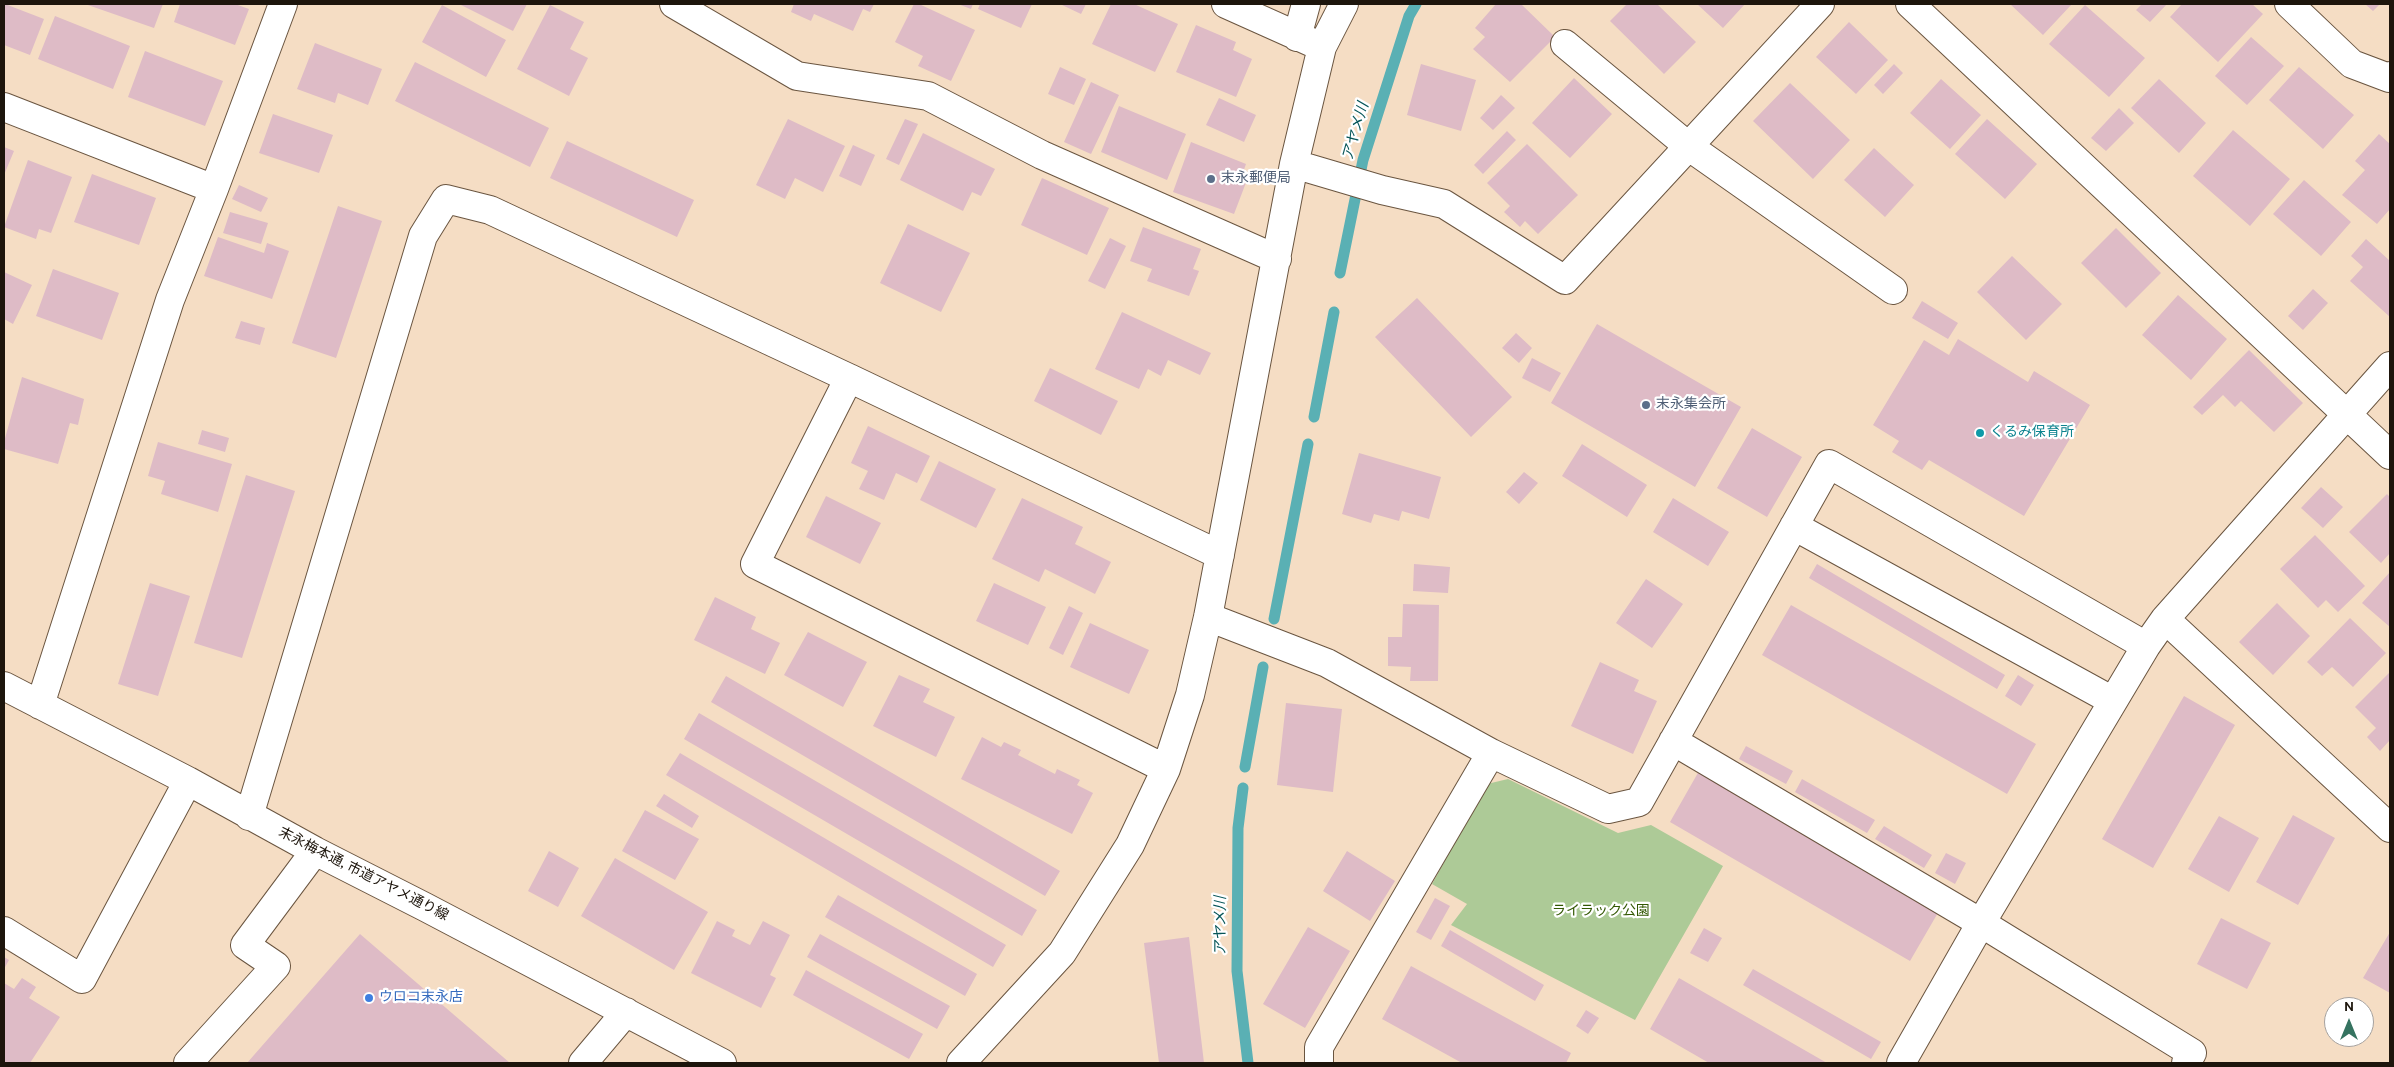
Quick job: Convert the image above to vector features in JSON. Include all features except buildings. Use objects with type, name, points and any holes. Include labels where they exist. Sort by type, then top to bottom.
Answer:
[{"type":"street","points":[[40,705],[170,300],[214,189],[283,4]]},
{"type":"street","points":[[674,4],[797,76],[928,96],[1042,154],[1277,259]]},
{"type":"street","points":[[1226,4],[1322,48]]},
{"type":"street","points":[[1297,37],[1306,4]]},
{"type":"street","points":[[961,1063],[1062,953],[1130,845],[1166,769],[1190,695],[1208,618],[1294,164],[1322,48],[1344,4]]},
{"type":"street","points":[[1294,164],[1382,190],[1444,204],[1565,280],[1820,4]]},
{"type":"street","points":[[1910,4],[2390,455]]},
{"type":"street","points":[[2289,4],[2352,64],[2388,78],[2390,76]]},
{"type":"street","points":[[1565,44],[1688,146],[1893,290]]},
{"type":"street","points":[[4,107],[214,189]]},
{"type":"street","points":[[249,816],[423,236],[446,200],[490,210],[850,378],[1220,555]]},
{"type":"street","points":[[1901,1063],[1981,923],[2146,646],[2165,619],[2390,366]]},
{"type":"street","points":[[850,378],[756,564],[1166,769]]},
{"type":"street","points":[[1208,618],[1327,663],[1491,753],[1608,808],[1639,802],[1828,464],[2146,646]]},
{"type":"street","points":[[1794,526],[2113,701]]},
{"type":"street","points":[[2165,619],[2390,828]]},
{"type":"street","name":"末永梅本通, 市道アヤメ通り線","points":[[4,686],[188,781],[315,852],[722,1063]]},
{"type":"street","points":[[1673,740],[1981,923],[2192,1053],[2186,1063]]},
{"type":"street","points":[[1319,1063],[1319,1047],[1491,753]]},
{"type":"street","points":[[4,931],[82,979],[188,781]]},
{"type":"street","points":[[188,1063],[276,966],[245,945],[315,852]]},
{"type":"street","points":[[583,1063],[626,1012]]},
{"type":"green space","name":"ライラック公園","points":[[1508,779],[1618,833],[1651,825],[1723,866],[1635,1020],[1451,925],[1467,904],[1432,884],[1487,784]]},
{"type":"waterway","name":"アヤメ川","points":[[1340,273],[1363,160],[1409,16],[1416,4]]},
{"type":"waterway","name":"アヤメ川","points":[[1314,417],[1334,312]]},
{"type":"waterway","name":"アヤメ川","points":[[1274,619],[1308,444]]},
{"type":"waterway","name":"アヤメ川","points":[[1245,767],[1263,667]]},
{"type":"waterway","name":"アヤメ川","points":[[1243,788],[1238,828],[1237,971],[1248,1063]]},
{"type":"place","name":"末永郵便局","points":[[1211,179]]},
{"type":"place","name":"末永集会所","points":[[1646,405]]},
{"type":"place","name":"くるみ保育所","points":[[1980,433]]},
{"type":"place","name":"ウロコ末永店","points":[[369,998]]}]
